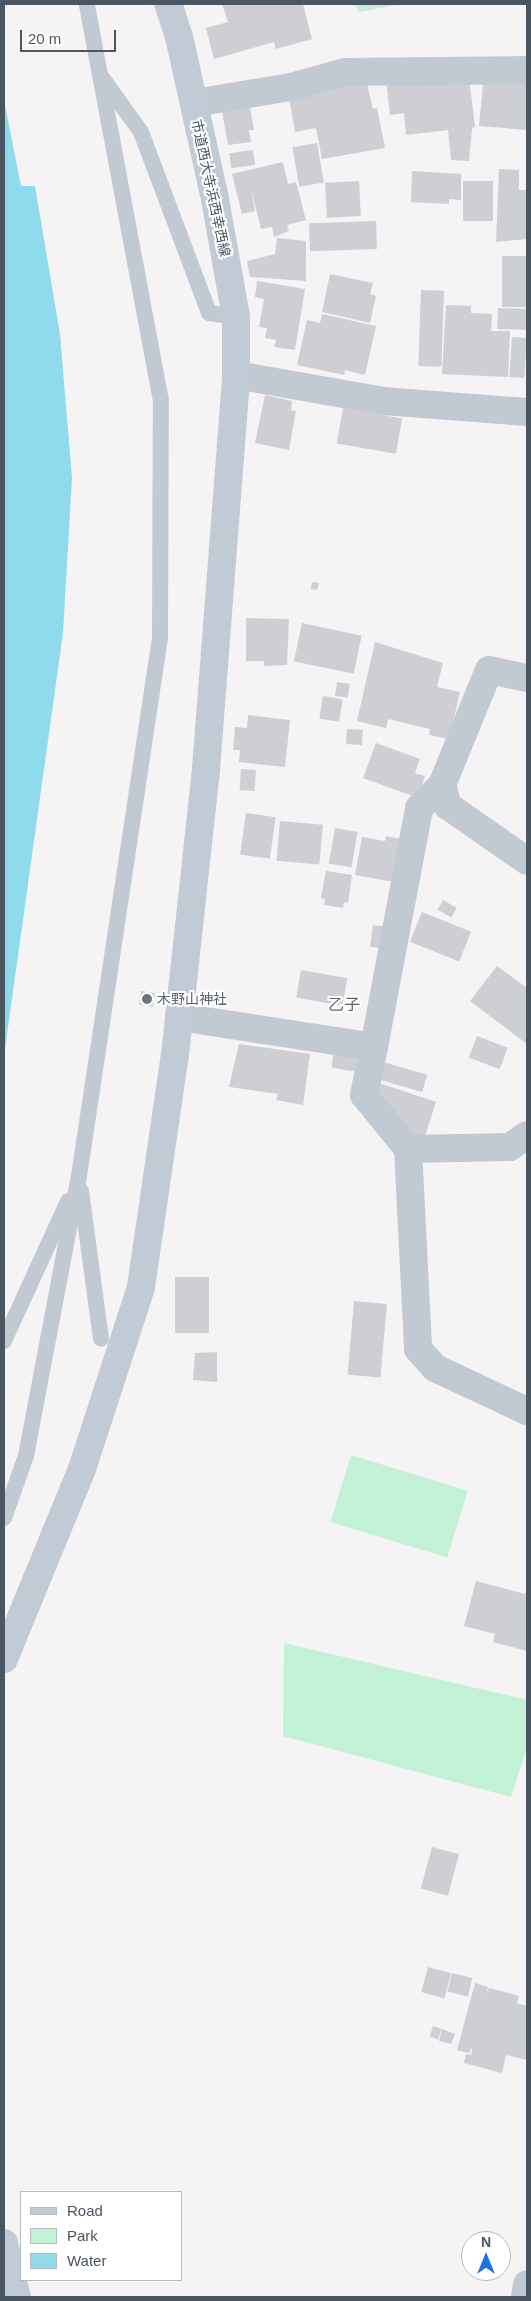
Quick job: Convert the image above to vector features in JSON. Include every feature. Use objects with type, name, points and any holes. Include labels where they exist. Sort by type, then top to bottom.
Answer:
[{"type":"street","name":"市道西大寺浜西幸西線","points":[[4,1659],[82,1469],[141,1287],[179,1017],[206,769],[236,375],[236,317],[215,199],[194,103],[168,4]]},
{"type":"street","points":[[194,103],[291,87],[345,72],[527,70]]},
{"type":"street","points":[[236,375],[383,401],[527,412]]},
{"type":"street","points":[[527,678],[489,670],[442,785],[419,808],[364,1096],[408,1150],[418,1349],[435,1368],[527,1411]]},
{"type":"street","points":[[442,785],[448,806],[527,860]]},
{"type":"street","points":[[179,1017],[374,1047]]},
{"type":"street","points":[[408,1150],[510,1147],[527,1136]]},
{"type":"street","points":[[4,2243],[17,2297]]},
{"type":"street","points":[[525,2297],[527,2284]]},
{"type":"lane","points":[[4,1518],[26,1456],[79,1176],[160,638],[161,401],[87,4]]},
{"type":"lane","points":[[100,75],[141,132],[209,313],[236,317]]},
{"type":"lane","points":[[79,1176],[101,1339]]},
{"type":"lane","points":[[4,1341],[79,1176]]},
{"type":"green space","points":[[354,4],[401,4],[359,12]]},
{"type":"green space","points":[[351,1455],[468,1491],[447,1558],[331,1522]]},
{"type":"green space","points":[[284,1643],[527,1700],[527,1747],[511,1797],[283,1736]]},
{"type":"water","points":[[4,100],[21,186],[35,186],[60,334],[72,478],[63,633],[4,1056]]},
{"type":"building","points":[[222,4],[303,4],[312,39],[276,49],[274,42],[214,59],[206,28],[228,22]]},
{"type":"building","points":[[484,75],[527,81],[527,130],[479,126]]},
{"type":"building","points":[[469,78],[475,127],[472,128],[469,161],[451,160],[448,130],[406,135],[404,113],[390,115],[386,79]]},
{"type":"building","points":[[366,80],[373,109],[377,108],[385,148],[322,159],[316,128],[295,132],[289,97]]},
{"type":"building","points":[[250,107],[254,130],[249,130],[251,142],[228,145],[222,112]]},
{"type":"building","points":[[317,143],[324,182],[299,187],[292,147]]},
{"type":"building","points":[[253,150],[255,165],[231,168],[229,153]]},
{"type":"building","points":[[283,162],[288,184],[296,182],[306,220],[287,225],[289,231],[274,237],[272,227],[261,229],[251,189],[255,211],[242,214],[232,174]]},
{"type":"building","points":[[499,169],[519,170],[519,190],[527,190],[527,239],[496,242]]},
{"type":"building","points":[[412,171],[461,174],[461,200],[449,199],[449,204],[411,202]]},
{"type":"building","points":[[359,181],[361,216],[327,218],[325,183]]},
{"type":"building","points":[[463,181],[493,181],[493,221],[463,221]]},
{"type":"building","points":[[376,221],[377,249],[310,251],[309,223]]},
{"type":"building","points":[[277,238],[306,241],[306,281],[250,277],[247,261],[275,254]]},
{"type":"building","points":[[502,256],[527,256],[527,307],[502,307]]},
{"type":"building","points":[[330,274],[373,283],[370,294],[376,296],[370,323],[322,312]]},
{"type":"building","points":[[257,281],[305,289],[295,350],[274,347],[276,340],[265,338],[267,328],[259,327],[264,299],[255,297]]},
{"type":"building","points":[[421,290],[444,291],[441,367],[418,366]]},
{"type":"building","points":[[446,305],[471,306],[471,313],[492,314],[491,331],[510,331],[508,377],[442,374]]},
{"type":"building","points":[[498,308],[527,309],[526,330],[497,329]]},
{"type":"building","points":[[322,314],[376,326],[365,375],[345,370],[344,375],[297,365],[307,320],[320,323]]},
{"type":"building","points":[[512,337],[527,338],[524,378],[509,377]]},
{"type":"building","points":[[265,395],[292,401],[291,410],[296,411],[289,450],[255,443]]},
{"type":"building","points":[[343,408],[402,418],[396,454],[337,443]]},
{"type":"building","points":[[312,582],[319,583],[317,590],[311,589]]},
{"type":"building","points":[[246,618],[289,619],[287,665],[264,666],[264,661],[246,661]]},
{"type":"building","points":[[302,623],[362,636],[354,674],[294,661]]},
{"type":"building","points":[[375,642],[443,663],[437,687],[460,692],[449,739],[429,735],[430,729],[388,719],[386,728],[357,721]]},
{"type":"building","points":[[337,682],[350,684],[348,698],[335,696]]},
{"type":"building","points":[[323,696],[343,699],[339,722],[319,719]]},
{"type":"building","points":[[248,715],[290,720],[285,767],[239,762],[240,750],[233,750],[235,727],[247,728]]},
{"type":"building","points":[[347,729],[363,730],[362,745],[346,744]]},
{"type":"building","points":[[376,743],[420,759],[415,773],[425,776],[418,798],[363,778]]},
{"type":"building","points":[[241,769],[256,770],[254,791],[240,790]]},
{"type":"building","points":[[246,813],[276,817],[270,859],[240,855]]},
{"type":"building","points":[[280,821],[323,825],[319,865],[277,861]]},
{"type":"building","points":[[335,828],[358,832],[351,867],[329,863]]},
{"type":"building","points":[[386,836],[401,839],[394,882],[355,875],[362,837],[385,841]]},
{"type":"building","points":[[326,871],[352,875],[348,903],[344,902],[343,908],[324,905],[325,899],[321,898]]},
{"type":"building","points":[[443,900],[457,908],[451,918],[438,910]]},
{"type":"building","points":[[422,912],[471,932],[459,962],[410,942]]},
{"type":"building","points":[[373,925],[388,927],[385,949],[370,947]]},
{"type":"building","points":[[497,966],[527,988],[527,1044],[470,1001]]},
{"type":"building","points":[[301,970],[347,978],[342,1006],[296,998]]},
{"type":"building","name":"木野山神社","points":[[141,991],[155,993],[153,1007],[139,1005]]},
{"type":"building","points":[[477,1036],[508,1048],[500,1069],[469,1057]]},
{"type":"building","points":[[239,1044],[310,1054],[303,1105],[276,1100],[278,1094],[229,1087]]},
{"type":"building","points":[[334,1051],[358,1055],[355,1072],[331,1068]]},
{"type":"building","points":[[383,1062],[427,1075],[422,1092],[378,1079]]},
{"type":"building","points":[[376,1082],[436,1102],[423,1142],[410,1138],[376,1091]]},
{"type":"building","points":[[175,1277],[209,1277],[209,1333],[175,1333]]},
{"type":"building","points":[[354,1301],[387,1304],[380,1378],[348,1375]]},
{"type":"building","points":[[217,1352],[217,1382],[193,1380],[195,1353]]},
{"type":"building","points":[[476,1581],[525,1594],[527,1590],[527,1651],[493,1642],[495,1634],[464,1626]]},
{"type":"building","points":[[432,1847],[459,1854],[448,1896],[421,1889]]},
{"type":"building","points":[[428,1967],[451,1973],[444,1998],[421,1992]]},
{"type":"building","points":[[452,1973],[472,1978],[468,1997],[447,1991]]},
{"type":"building","points":[[475,1983],[488,1987],[486,1995],[489,1988],[519,1996],[517,2003],[527,2006],[527,2060],[506,2055],[502,2073],[464,2063],[466,2054],[471,2055],[473,2046],[469,2053],[457,2050]]},
{"type":"building","points":[[433,2026],[442,2029],[438,2039],[430,2036]]},
{"type":"building","points":[[442,2029],[455,2034],[451,2044],[439,2041]]},
{"type":"place","name":"木野山神社","points":[[147,999]]},
{"type":"district","name":"乙子","points":[[344,1005]]}]
